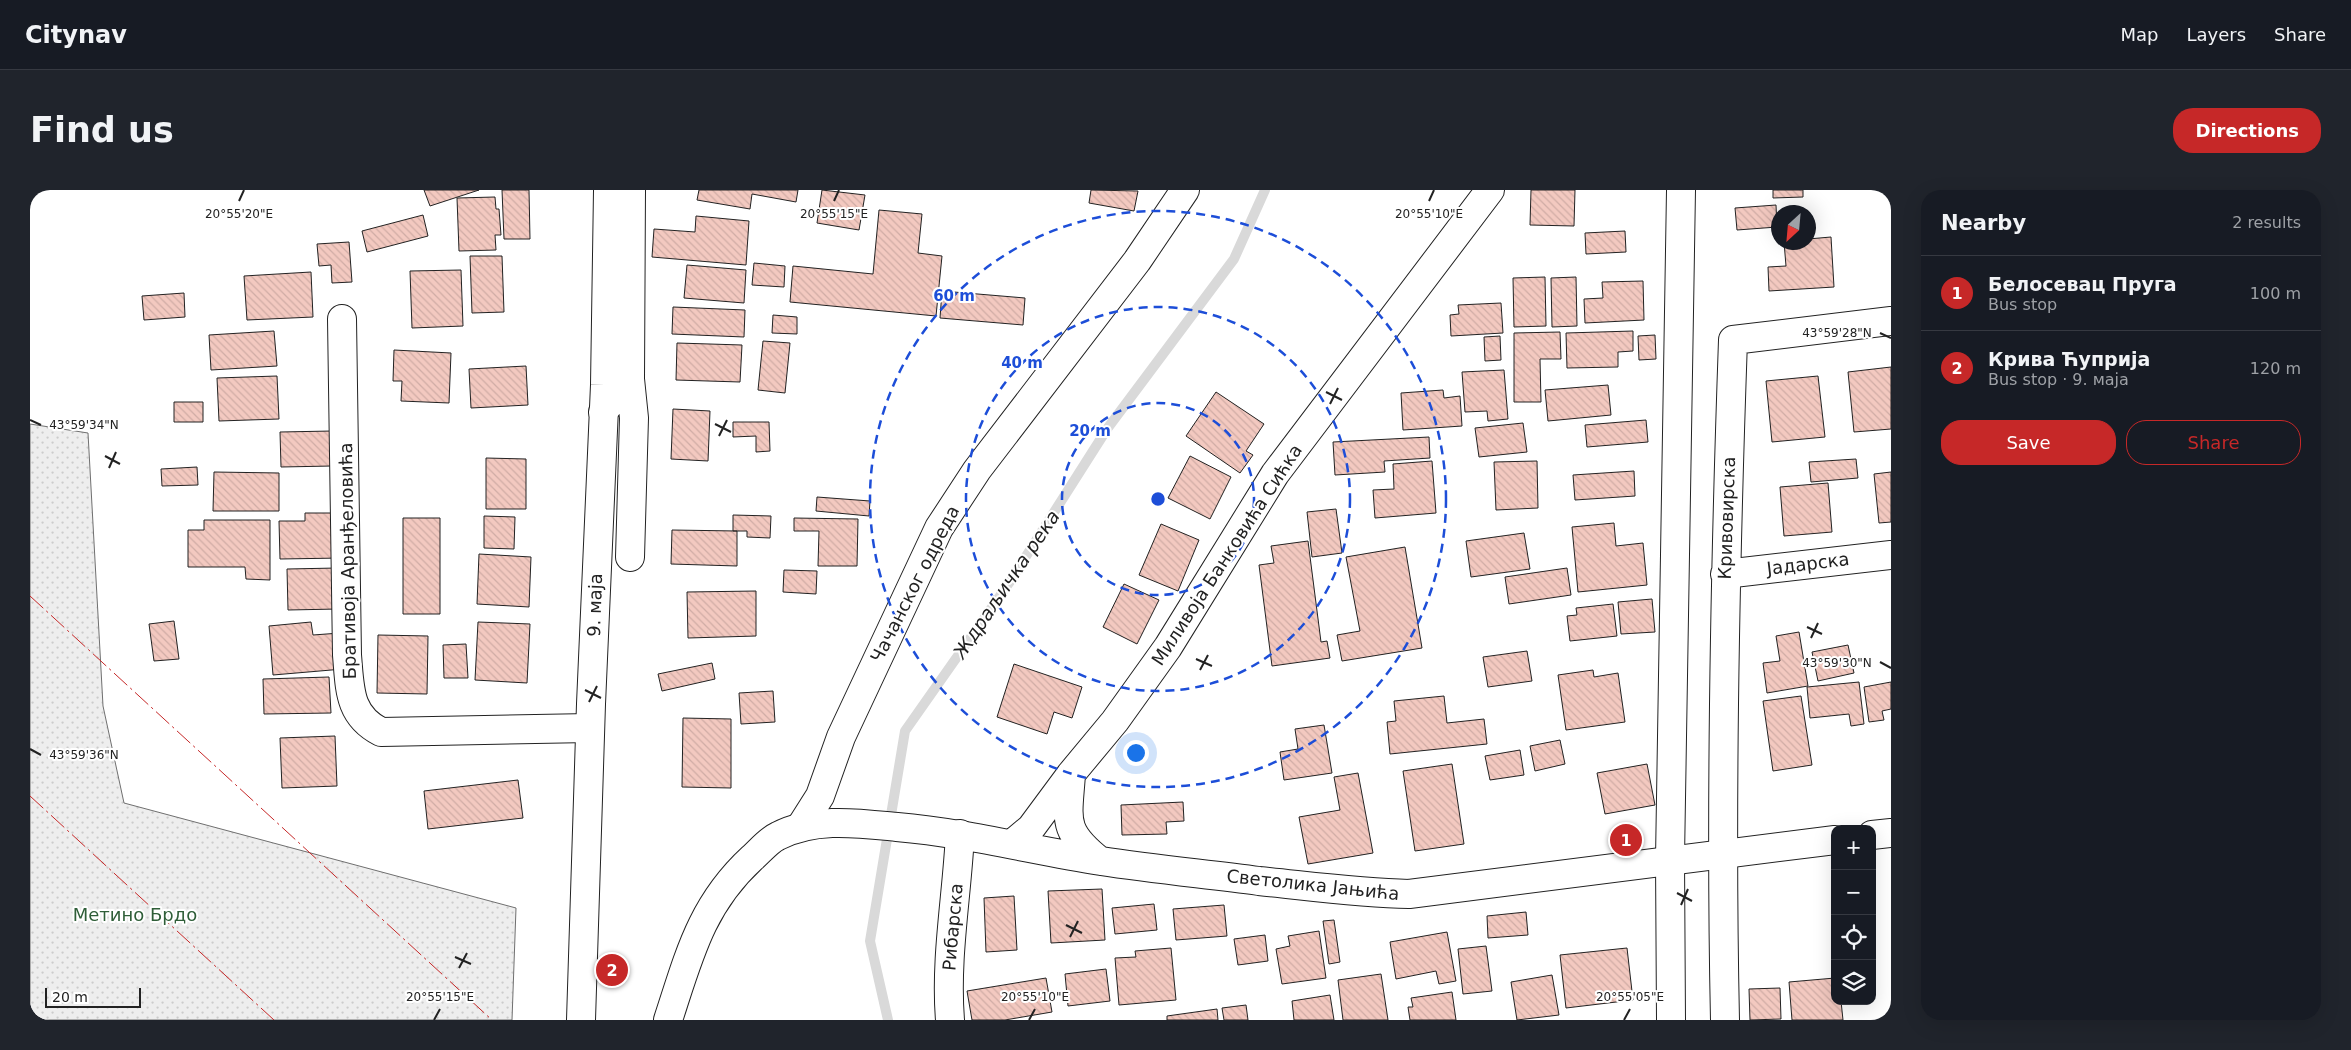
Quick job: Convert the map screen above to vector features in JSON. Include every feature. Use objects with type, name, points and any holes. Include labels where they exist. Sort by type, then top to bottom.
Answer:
[{"type":"street","name":"9. маја","points":[[581,1020],[590,728],[604,412],[608,190]]},
{"type":"street","points":[[630,558],[634,418],[630,379],[631,190]]},
{"type":"street","name":"Чачанског одреда","points":[[801,826],[820,796],[841,737],[939,528],[977,470],[1137,261],[1185,190]]},
{"type":"street","name":"Миливоја Банковића Сићка","points":[[1013,844],[1031,828],[1071,774],[1115,721],[1168,647],[1275,474],[1490,190]]},
{"type":"street","points":[[1670,1020],[1670,859],[1681,190]]},
{"type":"street","name":"Бративоја Аранђеловића","points":[[342,319],[347,655],[349,684],[359,717],[368,726],[381,732],[590,728]]},
{"type":"street","name":"Кривовирска","points":[[1725,1020],[1722,854],[1725,574],[1734,340],[1891,321]]},
{"type":"street","points":[[604,412],[630,379]]},
{"type":"street","name":"Јадарска","points":[[1725,574],[1891,554]]},
{"type":"street","points":[[1071,774],[1068,816],[1070,827],[1081,846],[1100,861]]},
{"type":"street","name":"Светолика Јањића","points":[[801,826],[862,823],[951,833],[1100,861],[1368,893],[1409,894],[1670,859],[1831,840]]},
{"type":"street","points":[[668,1020],[694,943],[721,891],[740,870],[776,837],[801,826]]},
{"type":"street","name":"Рибарска","points":[[950,1020],[948,994],[949,953],[958,880],[951,833]]},
{"type":"street","points":[[1876,835],[1891,833]]},
{"type":"green space","name":"Метино Брдо","points":[[30,424],[88,433],[103,706],[124,803],[516,908],[512,1020],[30,1020]]},
{"type":"building","points":[[424,190],[479,190],[430,206]]},
{"type":"building","points":[[502,190],[529,190],[530,239],[504,239]]},
{"type":"building","points":[[699,190],[798,190],[796,202],[752,194],[750,209],[697,200]]},
{"type":"building","points":[[822,190],[865,195],[859,230],[817,223]]},
{"type":"building","points":[[1091,190],[1138,191],[1134,211],[1089,203]]},
{"type":"building","points":[[1531,190],[1575,190],[1574,226],[1530,225]]},
{"type":"building","points":[[1773,190],[1803,190],[1803,197],[1773,198]]},
{"type":"building","points":[[495,197],[496,209],[499,209],[501,235],[495,235],[496,250],[459,251],[457,198]]},
{"type":"building","points":[[1771,205],[1771,227],[1737,230],[1735,208]]},
{"type":"building","points":[[879,210],[922,214],[918,253],[942,256],[936,316],[790,302],[793,266],[873,274]]},
{"type":"building","points":[[423,215],[428,236],[367,252],[362,231]]},
{"type":"building","points":[[696,216],[749,221],[746,265],[652,257],[654,229],[695,232]]},
{"type":"building","points":[[1625,231],[1626,252],[1586,254],[1585,233]]},
{"type":"building","points":[[1831,237],[1834,287],[1769,291],[1768,267],[1786,266],[1785,250],[1816,250],[1816,238]]},
{"type":"building","points":[[349,242],[352,282],[332,283],[331,265],[319,266],[317,244]]},
{"type":"building","points":[[470,256],[502,256],[504,312],[472,313]]},
{"type":"building","points":[[754,263],[785,266],[784,287],[752,285]]},
{"type":"building","points":[[687,265],[746,270],[744,303],[684,298]]},
{"type":"building","points":[[461,270],[463,326],[412,328],[410,271]]},
{"type":"building","points":[[311,272],[313,317],[247,320],[244,276]]},
{"type":"building","points":[[1545,277],[1546,326],[1514,327],[1513,278]]},
{"type":"building","points":[[1576,277],[1577,326],[1552,327],[1551,278]]},
{"type":"building","points":[[1643,281],[1644,320],[1585,323],[1584,299],[1603,298],[1602,282]]},
{"type":"building","points":[[942,291],[1025,298],[1023,325],[940,318]]},
{"type":"building","points":[[184,293],[185,317],[144,320],[142,296]]},
{"type":"building","points":[[1501,303],[1503,333],[1451,336],[1450,315],[1459,314],[1458,305]]},
{"type":"building","points":[[673,307],[745,310],[744,337],[672,334]]},
{"type":"building","points":[[773,315],[797,317],[797,334],[772,333]]},
{"type":"building","points":[[274,331],[277,366],[211,370],[209,335]]},
{"type":"building","points":[[1633,331],[1633,351],[1618,352],[1618,367],[1567,368],[1566,333]]},
{"type":"building","points":[[1560,332],[1561,359],[1540,359],[1541,402],[1514,402],[1514,333]]},
{"type":"building","points":[[1655,335],[1656,359],[1639,360],[1638,336]]},
{"type":"building","points":[[1500,336],[1501,360],[1485,361],[1484,337]]},
{"type":"building","points":[[763,341],[790,343],[785,393],[758,390]]},
{"type":"building","points":[[677,343],[742,345],[740,382],[676,380]]},
{"type":"building","points":[[394,350],[451,353],[449,403],[401,401],[402,381],[393,381]]},
{"type":"building","points":[[526,366],[528,405],[471,408],[469,369]]},
{"type":"building","points":[[1891,367],[1891,429],[1854,432],[1848,372]]},
{"type":"building","points":[[1504,370],[1508,419],[1488,421],[1487,411],[1465,412],[1462,372]]},
{"type":"building","points":[[277,376],[279,419],[219,421],[217,378]]},
{"type":"building","points":[[1818,376],[1825,437],[1772,442],[1766,381]]},
{"type":"building","points":[[1608,385],[1611,415],[1548,421],[1545,390]]},
{"type":"building","points":[[1443,390],[1444,398],[1460,396],[1462,426],[1403,430],[1401,393]]},
{"type":"building","points":[[1216,392],[1264,424],[1246,451],[1253,455],[1240,473],[1186,436]]},
{"type":"building","points":[[174,402],[203,402],[203,422],[174,422]]},
{"type":"building","points":[[673,409],[710,411],[708,461],[671,459]]},
{"type":"building","points":[[1646,420],[1648,442],[1587,447],[1585,425]]},
{"type":"building","points":[[733,422],[769,422],[770,451],[756,452],[756,436],[733,437]]},
{"type":"building","points":[[1523,423],[1527,452],[1479,457],[1475,428]]},
{"type":"building","points":[[332,431],[332,466],[281,467],[280,432]]},
{"type":"building","points":[[1429,437],[1430,458],[1384,461],[1385,472],[1335,475],[1333,442]]},
{"type":"building","points":[[1190,456],[1231,477],[1210,519],[1168,498]]},
{"type":"building","points":[[486,458],[526,459],[526,509],[486,509]]},
{"type":"building","points":[[1856,459],[1858,478],[1811,482],[1809,462]]},
{"type":"building","points":[[1432,461],[1436,513],[1375,518],[1373,490],[1394,489],[1393,464]]},
{"type":"building","points":[[1537,461],[1538,508],[1496,510],[1494,462]]},
{"type":"building","points":[[197,467],[198,485],[162,486],[161,469]]},
{"type":"building","points":[[1634,471],[1635,496],[1575,500],[1573,475]]},
{"type":"building","points":[[214,472],[279,473],[279,511],[213,511]]},
{"type":"building","points":[[1891,472],[1891,522],[1879,523],[1874,474]]},
{"type":"building","points":[[1828,483],[1832,532],[1784,536],[1780,487]]},
{"type":"building","points":[[817,497],[870,501],[869,516],[816,511]]},
{"type":"building","points":[[1336,509],[1342,553],[1312,557],[1307,512]]},
{"type":"building","points":[[305,513],[341,513],[342,558],[280,559],[279,521],[305,521]]},
{"type":"building","points":[[733,515],[771,516],[770,538],[747,537],[747,531],[733,531]]},
{"type":"building","points":[[484,516],[515,517],[514,549],[484,548]]},
{"type":"building","points":[[403,518],[440,518],[440,614],[403,614]]},
{"type":"building","points":[[794,518],[858,519],[857,566],[818,566],[819,531],[794,531]]},
{"type":"building","points":[[204,520],[270,520],[270,580],[246,579],[245,567],[188,567],[188,530],[204,530]]},
{"type":"building","points":[[1614,523],[1616,546],[1643,543],[1647,585],[1578,592],[1572,527]]},
{"type":"building","points":[[1161,524],[1199,540],[1178,591],[1139,575]]},
{"type":"building","points":[[672,530],[737,531],[737,566],[671,564]]},
{"type":"building","points":[[1524,533],[1530,569],[1471,577],[1466,541]]},
{"type":"building","points":[[1308,541],[1321,642],[1327,641],[1330,658],[1272,666],[1259,565],[1274,563],[1271,546]]},
{"type":"building","points":[[1405,547],[1422,648],[1342,661],[1337,635],[1360,631],[1346,557]]},
{"type":"building","points":[[479,554],[531,557],[529,607],[477,604]]},
{"type":"building","points":[[337,568],[338,609],[288,610],[287,569]]},
{"type":"building","points":[[1567,568],[1571,595],[1509,604],[1505,577]]},
{"type":"building","points":[[784,570],[817,571],[816,594],[783,592]]},
{"type":"building","points":[[1124,584],[1159,600],[1137,644],[1103,627]]},
{"type":"building","points":[[756,591],[756,636],[688,638],[687,592]]},
{"type":"building","points":[[1652,599],[1655,632],[1621,634],[1618,602]]},
{"type":"building","points":[[1613,604],[1617,636],[1570,641],[1567,616],[1577,615],[1576,608]]},
{"type":"building","points":[[174,621],[179,659],[154,661],[149,624]]},
{"type":"building","points":[[311,622],[313,635],[340,633],[343,669],[273,675],[269,626]]},
{"type":"building","points":[[478,622],[530,624],[527,683],[475,680]]},
{"type":"building","points":[[1799,632],[1808,686],[1767,693],[1763,663],[1780,661],[1776,636]]},
{"type":"building","points":[[378,635],[428,636],[427,694],[377,693]]},
{"type":"building","points":[[466,644],[468,678],[444,678],[443,645]]},
{"type":"building","points":[[1848,645],[1854,673],[1818,681],[1812,652]]},
{"type":"building","points":[[1527,651],[1532,681],[1488,687],[1483,657]]},
{"type":"building","points":[[712,663],[715,679],[662,691],[658,674]]},
{"type":"building","points":[[1014,664],[1082,687],[1072,718],[1054,712],[1047,734],[997,717]]},
{"type":"building","points":[[1593,670],[1594,677],[1618,673],[1625,722],[1566,730],[1558,675]]},
{"type":"building","points":[[329,677],[331,713],[264,714],[263,679]]},
{"type":"building","points":[[1859,682],[1864,724],[1851,726],[1849,714],[1810,718],[1807,687]]},
{"type":"building","points":[[1891,682],[1891,709],[1882,711],[1884,720],[1869,722],[1864,687]]},
{"type":"building","points":[[773,691],[775,722],[741,724],[739,693]]},
{"type":"building","points":[[1444,696],[1447,723],[1484,719],[1487,744],[1390,754],[1387,722],[1396,721],[1394,701]]},
{"type":"building","points":[[1801,696],[1812,765],[1773,771],[1763,701]]},
{"type":"building","points":[[683,718],[731,719],[731,788],[682,787]]},
{"type":"building","points":[[1324,725],[1332,773],[1284,780],[1280,752],[1298,749],[1295,729]]},
{"type":"building","points":[[335,736],[337,786],[282,788],[280,738]]},
{"type":"building","points":[[1560,740],[1565,764],[1535,771],[1530,746]]},
{"type":"building","points":[[1520,750],[1524,775],[1490,780],[1485,756]]},
{"type":"building","points":[[1452,764],[1464,844],[1415,851],[1403,771]]},
{"type":"building","points":[[1647,764],[1655,805],[1605,814],[1597,773]]},
{"type":"building","points":[[1358,773],[1373,853],[1308,864],[1299,817],[1340,810],[1334,777]]},
{"type":"building","points":[[518,780],[523,818],[428,829],[424,791]]},
{"type":"building","points":[[1183,802],[1184,821],[1166,822],[1167,834],[1122,835],[1121,805]]},
{"type":"building","points":[[1102,889],[1105,940],[1051,943],[1048,891]]},
{"type":"building","points":[[1014,896],[1017,950],[986,952],[984,898]]},
{"type":"building","points":[[1154,904],[1157,930],[1115,934],[1112,908]]},
{"type":"building","points":[[1224,905],[1227,936],[1176,940],[1173,909]]},
{"type":"building","points":[[1526,912],[1528,935],[1488,938],[1487,916]]},
{"type":"building","points":[[1334,920],[1340,962],[1329,964],[1323,921]]},
{"type":"building","points":[[1319,931],[1326,978],[1282,984],[1276,949],[1290,946],[1288,936]]},
{"type":"building","points":[[1447,932],[1456,981],[1439,984],[1436,971],[1396,979],[1390,942]]},
{"type":"building","points":[[1265,935],[1268,961],[1238,965],[1234,939]]},
{"type":"building","points":[[1486,946],[1492,991],[1463,994],[1458,949]]},
{"type":"building","points":[[1171,948],[1176,1000],[1119,1005],[1115,958],[1136,957],[1135,951]]},
{"type":"building","points":[[1627,948],[1633,1000],[1566,1008],[1560,955]]},
{"type":"building","points":[[1106,969],[1110,1001],[1068,1006],[1065,974]]},
{"type":"building","points":[[1381,974],[1388,1020],[1343,1020],[1338,980]]},
{"type":"building","points":[[1552,975],[1559,1015],[1517,1020],[1511,982]]},
{"type":"building","points":[[1046,978],[1052,1012],[1005,1020],[972,1020],[967,991]]},
{"type":"building","points":[[1831,978],[1831,1005],[1841,1005],[1843,1020],[1792,1020],[1789,982]]},
{"type":"building","points":[[1780,988],[1781,1019],[1750,1020],[1749,989]]},
{"type":"building","points":[[1452,992],[1456,1020],[1410,1020],[1408,1007],[1413,1007],[1411,998]]},
{"type":"building","points":[[1330,995],[1334,1020],[1294,1020],[1292,1001]]},
{"type":"building","points":[[1246,1005],[1248,1020],[1224,1020],[1222,1008]]},
{"type":"building","points":[[1217,1009],[1218,1020],[1167,1020],[1167,1016]]},
{"type":"waterway","name":"Ждраљичка река","points":[[888,1020],[870,941],[905,731],[1009,583],[1107,429],[1234,259],[1265,190]]},
{"type":"power","points":[[30,596],[492,1020]]},
{"type":"power","points":[[30,796],[274,1020]]},
{"type":"place","name":"Белосевац Пруга","points":[[1626,840]]},
{"type":"place","name":"Крива Ћуприја","points":[[612,970]]}]
